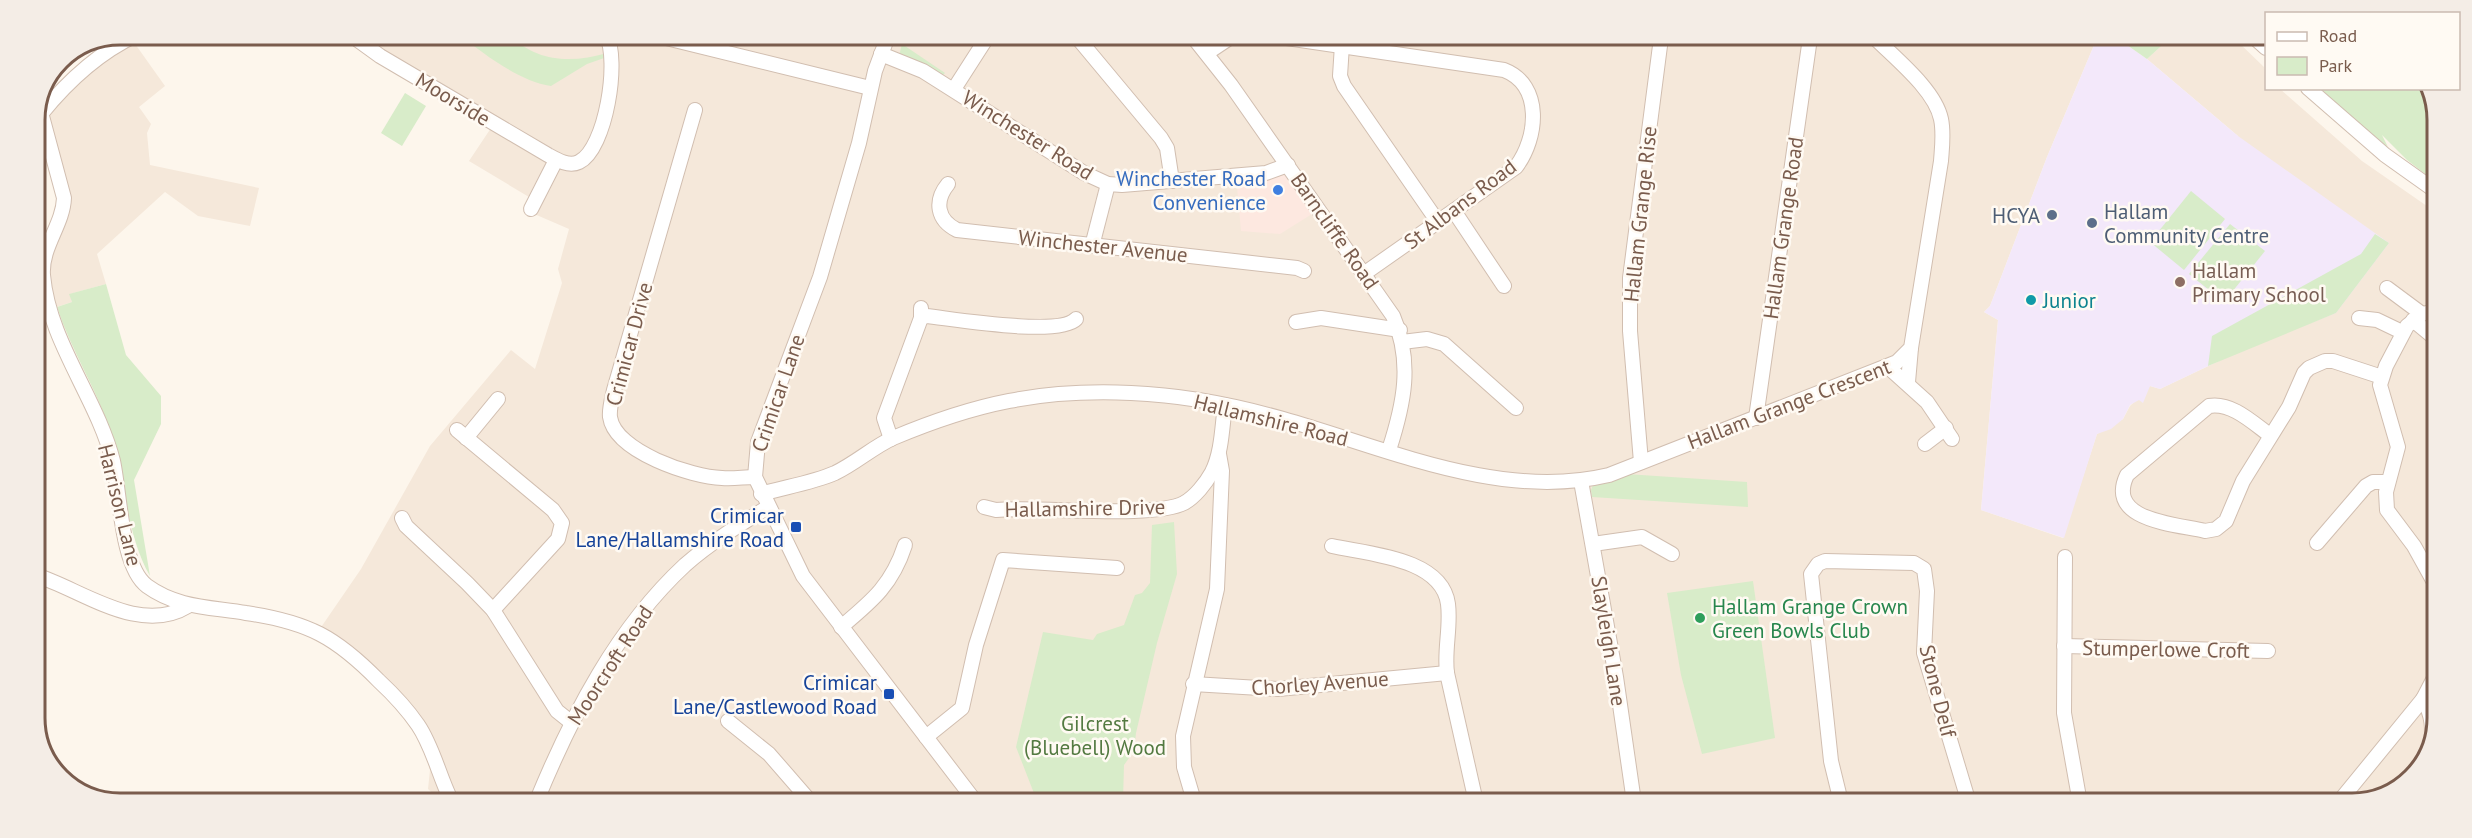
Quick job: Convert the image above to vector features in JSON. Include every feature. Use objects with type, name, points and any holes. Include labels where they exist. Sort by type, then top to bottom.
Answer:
[{"type":"street","points":[[51,92],[119,45]]},
{"type":"street","name":"Moorside","points":[[365,45],[556,160]]},
{"type":"street","points":[[531,209],[556,160],[570,164],[578,162],[592,149],[611,88],[612,53],[609,45]]},
{"type":"street","points":[[695,45],[870,88]]},
{"type":"street","name":"Crimicar Lane","points":[[884,45],[870,88],[859,143],[823,269],[758,442],[755,477],[761,494],[803,576],[969,793]]},
{"type":"street","points":[[954,89],[982,45]]},
{"type":"street","points":[[1084,45],[1161,138],[1167,148],[1172,181]]},
{"type":"street","name":"Barncliffe Road","points":[[1200,45],[1394,316],[1401,336],[1405,395],[1389,450]]},
{"type":"street","points":[[1207,53],[1219,45]]},
{"type":"street","points":[[1341,45],[1340,76],[1344,86],[1438,222]]},
{"type":"street","name":"St Albans Road","points":[[1341,45],[1504,70],[1514,74],[1528,87],[1533,110],[1531,129],[1521,160],[1516,166],[1365,273]]},
{"type":"street","name":"Hallam Grange Rise","points":[[1641,462],[1630,331],[1630,278],[1659,45]]},
{"type":"street","name":"Hallam Grange Road","points":[[1756,418],[1809,45]]},
{"type":"street","name":"Hallam Grange Crescent","points":[[1581,481],[1641,462],[1897,362],[1911,348],[1941,161],[1943,133],[1941,118],[1930,96],[1882,45]]},
{"type":"street","name":"Winchester Road","points":[[881,54],[923,70],[1084,173],[1108,184],[1266,173],[1288,165]]},
{"type":"street","points":[[2310,90],[2385,155],[2427,185]]},
{"type":"street","name":"Crimicar Drive","points":[[695,110],[614,390],[610,417],[620,438],[629,446],[647,455],[700,475],[722,478],[755,477]]},
{"type":"street","name":"Harrison Lane","points":[[45,128],[64,198],[64,207],[45,257]]},
{"type":"street","name":"Winchester Avenue","points":[[948,184],[940,195],[938,204],[943,221],[957,230],[1251,262],[1298,268],[1304,271]]},
{"type":"street","points":[[1092,246],[1108,184]]},
{"type":"street","points":[[1454,212],[1504,286]]},
{"type":"street","name":"Harrison Lane","points":[[45,286],[58,328],[111,453],[130,557],[137,574],[146,585],[188,606]]},
{"type":"street","points":[[2387,288],[2424,315],[2402,332],[2382,377],[2381,393],[2396,434],[2398,447],[2396,462],[2388,482],[2386,503],[2389,514],[2414,546],[2427,569]]},
{"type":"street","points":[[891,439],[884,418],[921,313],[926,316],[1030,327],[1070,325],[1076,319]]},
{"type":"street","points":[[1296,322],[1321,318],[1444,344],[1508,392],[1516,408]]},
{"type":"street","points":[[2359,318],[2378,320],[2402,332]]},
{"type":"street","points":[[1908,382],[1911,348]]},
{"type":"street","points":[[2271,435],[2226,406],[2209,406],[2127,475],[2123,488],[2126,503],[2137,515],[2205,531],[2216,529],[2226,521],[2243,481],[2289,407],[2304,374],[2318,363],[2333,361],[2382,377]]},
{"type":"street","points":[[1887,366],[1908,382],[1938,415],[1949,433],[1925,444]]},
{"type":"street","name":"Hallamshire Road","points":[[761,494],[834,474],[891,439],[964,410],[992,402],[1048,394],[1134,393],[1225,405],[1273,416],[1457,470],[1538,481],[1581,481]]},
{"type":"street","points":[[493,610],[558,539],[562,523],[559,516],[462,434],[498,399]]},
{"type":"street","points":[[1192,793],[1184,767],[1183,736],[1193,684],[1217,589],[1216,478],[1221,462],[1219,454],[1225,405]]},
{"type":"street","name":"Hallamshire Drive","points":[[984,507],[996,510],[1147,510],[1171,507],[1195,495],[1216,478]]},
{"type":"street","name":"Slayleigh Lane","points":[[1581,481],[1633,793]]},
{"type":"street","points":[[2317,543],[2366,486],[2373,482],[2388,482]]},
{"type":"street","name":"Moorcroft Road","points":[[540,793],[572,723],[615,649],[651,601],[702,552],[768,507]]},
{"type":"street","points":[[402,518],[405,526],[493,610],[557,711],[572,723]]},
{"type":"street","points":[[1593,544],[1642,537],[1672,554]]},
{"type":"street","points":[[841,627],[882,591],[892,576],[905,545]]},
{"type":"street","points":[[1332,546],[1410,563],[1428,572],[1446,596],[1448,606],[1445,656],[1447,673],[1474,793]]},
{"type":"street","points":[[2065,557],[2064,713],[2078,793]]},
{"type":"street","points":[[926,737],[958,714],[962,708],[979,634],[1003,560],[1117,568]]},
{"type":"street","name":"Stone Delf","points":[[1839,793],[1831,761],[1811,574],[1818,564],[1825,561],[1914,563],[1920,565],[1926,574],[1924,653],[1966,793]]},
{"type":"street","points":[[45,578],[67,586],[113,609],[167,615],[188,606],[291,622],[333,640],[351,652],[387,688],[419,726],[447,793]]},
{"type":"street","name":"Stumperlowe Croft","points":[[2064,646],[2268,651]]},
{"type":"street","name":"Chorley Avenue","points":[[1193,684],[1278,689],[1447,673]]},
{"type":"street","points":[[2347,793],[2427,709]]},
{"type":"street","points":[[728,721],[769,754],[802,793]]},
{"type":"shaded area","points":[[127,45],[136,45],[165,86],[139,107],[151,124],[147,133],[150,165],[259,188],[250,226],[198,216],[165,192],[97,254],[106,284],[70,294],[72,302],[57,307],[50,283],[52,249],[70,202],[45,116],[101,61]]},
{"type":"shaded area","points":[[351,45],[2094,45],[2047,157],[1990,306],[1984,312],[1998,320],[1981,510],[2063,538],[2097,434],[2123,419],[2130,406],[2150,386],[2160,389],[2242,350],[2238,136],[2147,59],[2162,45],[2241,45],[2264,67],[2265,90],[2281,90],[2362,161],[2427,206],[2427,718],[2424,738],[2414,760],[2398,778],[2367,792],[2352,793],[432,793],[428,789],[430,770],[424,747],[394,705],[357,666],[315,636],[361,569],[430,446],[511,350],[535,369],[562,283],[558,269],[569,229],[525,210],[529,197],[469,161],[491,128]]},
{"type":"shaded area","name":"Hallam Primary School","points":[[2094,45],[2127,45],[2147,59],[2238,136],[2389,243],[2336,313],[2242,350],[2160,389],[2150,386],[2143,403],[2139,400],[2130,405],[2123,419],[2111,429],[2097,434],[2064,538],[1981,510],[1998,320],[1984,312],[1990,306],[2047,157]]},
{"type":"shaded area","points":[[1288,165],[1320,209],[1280,234],[1241,231],[1236,176]]},
{"type":"green space","points":[[473,45],[523,45],[544,56],[568,59],[607,53],[607,57],[587,64],[551,86],[527,79],[491,59]]},
{"type":"green space","points":[[903,45],[945,73],[942,76],[899,56]]},
{"type":"green space","points":[[2127,45],[2162,45],[2147,59]]},
{"type":"green space","points":[[2321,90],[2420,90],[2427,115],[2427,175],[2407,160],[2382,135],[2388,147],[2328,99]]},
{"type":"green space","points":[[405,93],[426,106],[402,146],[381,133]]},
{"type":"green space","points":[[2191,191],[2225,219],[2184,270],[2150,242]]},
{"type":"green space","points":[[2230,224],[2265,251],[2224,302],[2189,274]]},
{"type":"green space","points":[[2375,234],[2389,243],[2336,313],[2208,366],[2212,336],[2361,254]]},
{"type":"green space","points":[[106,284],[126,355],[161,396],[161,424],[134,480],[150,576],[135,542],[110,430],[57,307],[72,302],[69,294]]},
{"type":"green space","points":[[1626,474],[1747,482],[1748,507],[1592,497],[1593,485]]},
{"type":"green space","name":"Gilcrest (Bluebell) Wood","points":[[1174,522],[1177,574],[1157,643],[1134,751],[1124,765],[1123,793],[1034,793],[1016,747],[1043,632],[1093,640],[1097,634],[1124,625],[1135,595],[1142,593],[1150,583],[1152,525]]},
{"type":"green space","points":[[1753,581],[1775,738],[1702,754],[1681,675],[1667,593]]},
{"type":"place","name":"Winchester Road Convenience","points":[[1278,190]]},
{"type":"place","name":"HCYA","points":[[2052,215]]},
{"type":"place","name":"Hallam Community Centre","points":[[2092,223]]},
{"type":"place","name":"Hallam Primary School","points":[[2180,282]]},
{"type":"place","name":"Junior","points":[[2031,300]]},
{"type":"place","name":"Crimicar Lane/Hallamshire Road","points":[[796,527]]},
{"type":"place","name":"Hallam Grange Crown Green Bowls Club","points":[[1700,618]]},
{"type":"place","name":"Crimicar Lane/Castlewood Road","points":[[889,694]]}]
